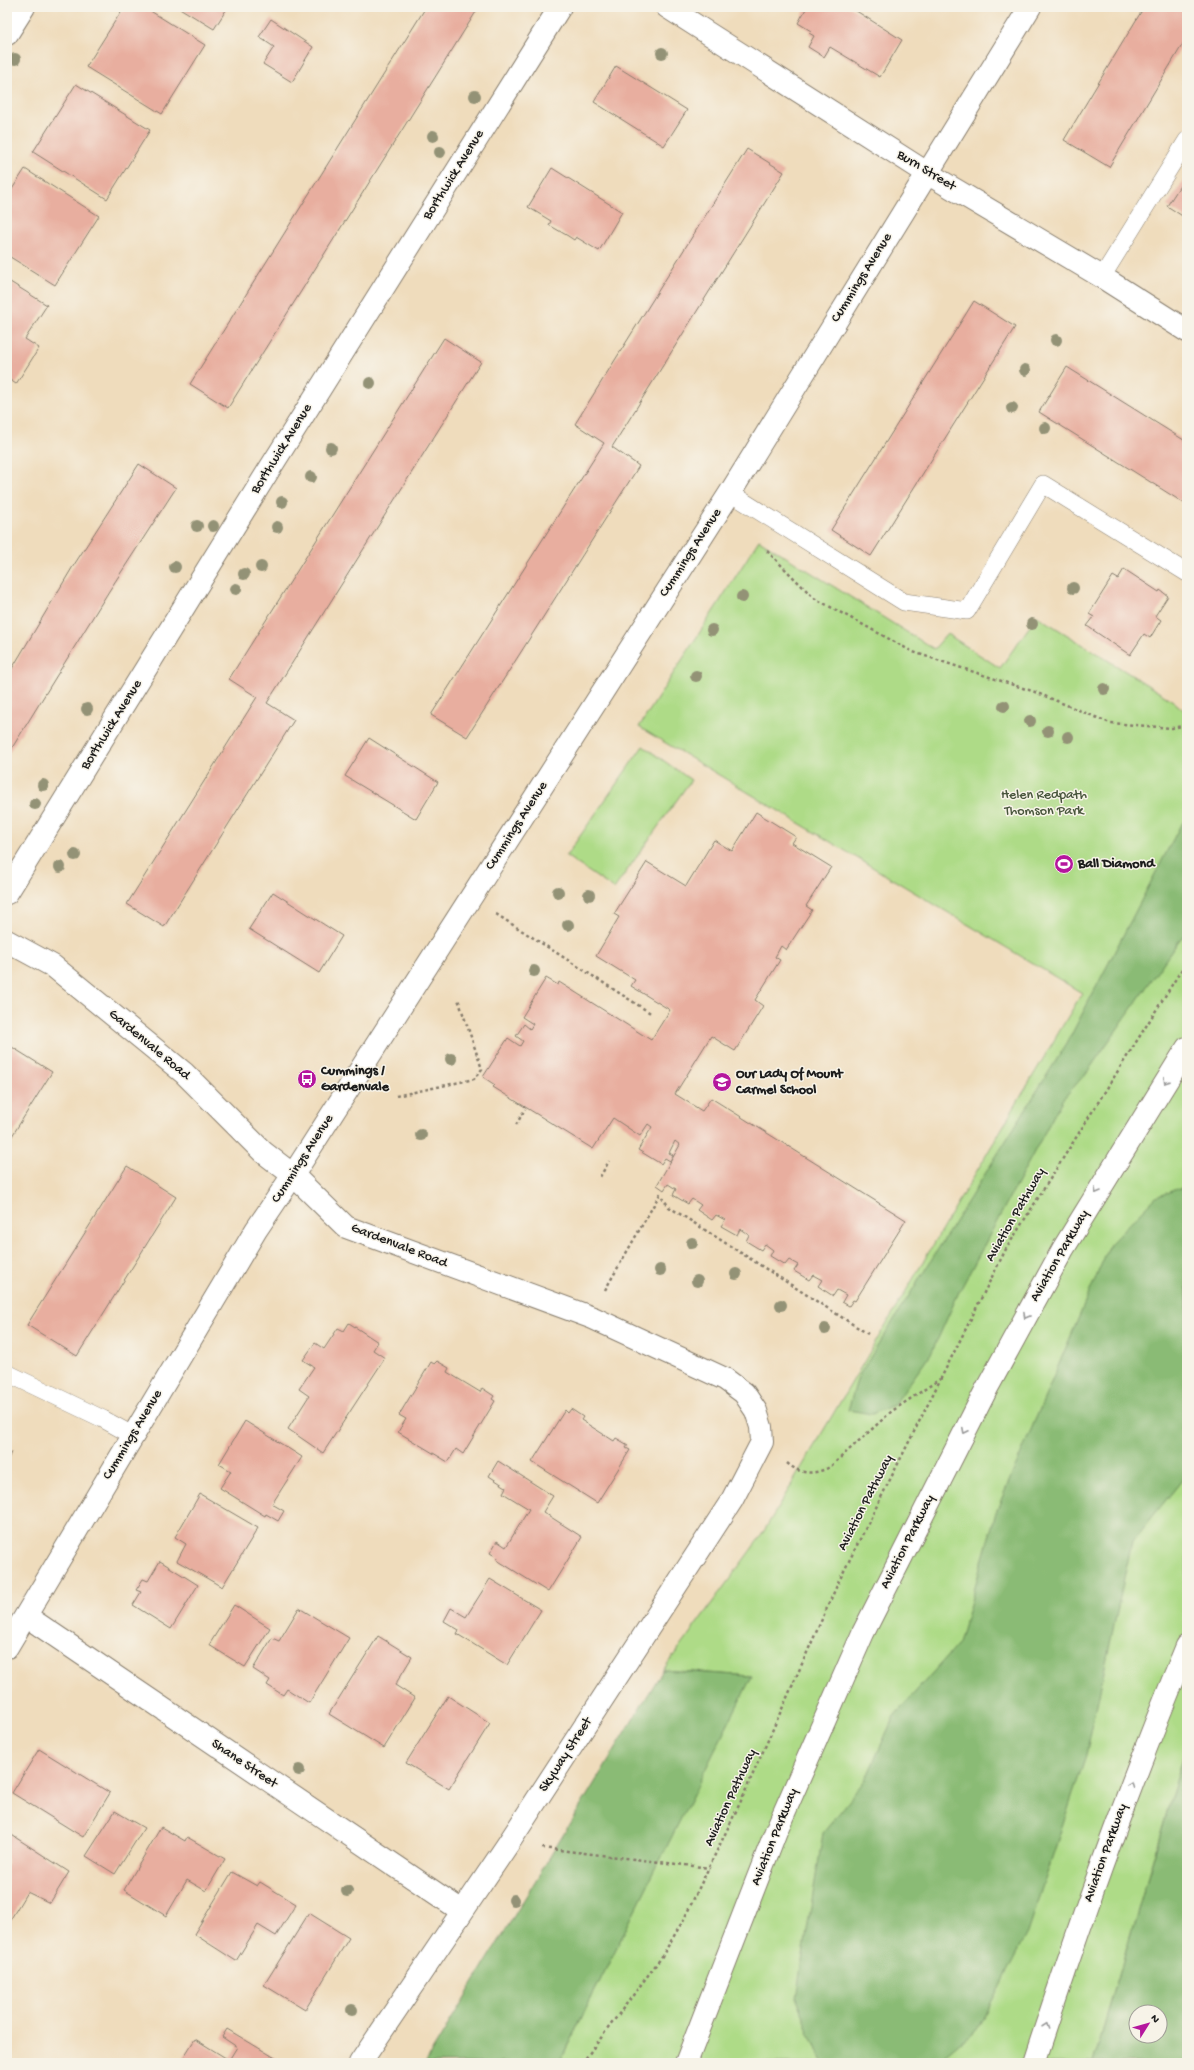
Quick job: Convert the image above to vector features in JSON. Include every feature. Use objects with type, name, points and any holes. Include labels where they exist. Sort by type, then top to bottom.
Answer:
[{"type":"street","points":[[7,34],[24,7]]},
{"type":"street","name":"Borthwick Avenue","points":[[7,893],[271,466],[560,7]]},
{"type":"street","name":"Burn Street","points":[[668,7],[927,173],[1102,277],[1187,331]]},
{"type":"street","name":"Cummings Avenue","points":[[7,1647],[132,1435],[256,1230],[293,1175],[730,493],[1030,7]]},
{"type":"street","name":"Gardenvale Road","points":[[7,941],[53,966],[178,1068],[263,1152],[293,1175],[346,1227],[593,1318],[725,1379],[744,1393],[756,1411],[762,1427],[762,1442]]},
{"type":"street","name":"Aviation Parkway","points":[[686,2063],[776,1831],[874,1611],[987,1388],[1063,1249],[1187,1048]]},
{"type":"street","name":"Skyway Street","points":[[360,2063],[508,1844],[732,1500],[762,1442]]},
{"type":"street","name":"Shane Street","points":[[26,1616],[462,1911]]},
{"type":"street","name":"Aviation Parkway","points":[[1034,2063],[1102,1860],[1147,1743],[1187,1646]]},
{"type":"lane","points":[[1102,277],[1187,140]]},
{"type":"lane","points":[[730,493],[904,602],[967,611],[1043,484],[1187,573]]},
{"type":"lane","points":[[7,1373],[132,1435]]},
{"type":"path","points":[[764,549],[814,598],[913,652],[1035,692],[1110,723],[1172,728],[1187,725]]},
{"type":"path","points":[[470,898],[652,1014]]},
{"type":"path","name":"Aviation Pathway","points":[[582,2063],[661,1958],[684,1919],[710,1868],[839,1581],[1006,1249],[1187,961]]},
{"type":"path","points":[[396,1096],[474,1079],[482,1069],[458,999]]},
{"type":"path","points":[[516,1125],[525,1109]]},
{"type":"path","points":[[600,1177],[609,1161]]},
{"type":"path","points":[[593,1318],[605,1288],[660,1194],[669,1207],[868,1334]]},
{"type":"path","points":[[762,1442],[792,1468],[808,1474],[818,1473],[841,1458],[892,1411],[940,1379]]},
{"type":"path","points":[[508,1844],[710,1868]]},
{"type":"green space","name":"Helen Redpath Thomson Park","points":[[759,540],[934,649],[947,634],[1000,668],[1037,616],[1173,701],[1187,713],[1187,1744],[1093,2063],[559,2063],[751,1676],[663,1670],[761,1536],[1082,993],[639,727]]},
{"type":"green space","points":[[643,746],[691,780],[614,889],[566,856]]},
{"type":"green space","points":[[1187,818],[1187,933],[1180,939],[1088,1071],[1062,1100],[958,1294],[932,1352],[894,1405],[872,1414],[848,1410],[858,1377],[1067,1043],[1180,826]]},
{"type":"green space","points":[[1187,1185],[1187,1474],[1132,1542],[1086,1755],[1027,1933],[979,2026],[935,2063],[826,2063],[821,2060],[796,1998],[823,1833],[865,1781],[894,1716],[959,1643],[996,1512],[1110,1244],[1156,1197]]},
{"type":"green space","points":[[663,1670],[752,1676],[559,2063],[425,2063]]},
{"type":"green space","points":[[1187,1744],[1187,2063],[1093,2063]]},
{"type":"building","points":[[124,7],[144,7],[205,45],[162,114],[86,67]]},
{"type":"building","points":[[178,7],[228,7],[214,29]]},
{"type":"building","points":[[426,7],[479,7],[228,408],[190,384]]},
{"type":"building","points":[[807,7],[850,7],[902,40],[880,77],[830,47],[824,57],[808,47],[814,36],[809,33],[811,31],[798,23]]},
{"type":"building","points":[[1144,7],[1187,7],[1187,37],[1109,167],[1064,140]]},
{"type":"building","points":[[271,19],[313,47],[292,82],[263,64],[274,47],[259,37]]},
{"type":"building","points":[[616,66],[687,110],[664,146],[594,102]]},
{"type":"building","points":[[76,84],[150,130],[107,199],[33,152]]},
{"type":"building","points":[[747,149],[784,172],[612,447],[639,466],[467,737],[431,715],[604,443],[575,424]]},
{"type":"building","points":[[552,168],[622,212],[599,251],[576,237],[574,240],[549,225],[551,221],[528,207]]},
{"type":"building","points":[[25,169],[99,216],[55,285],[7,255],[7,197]]},
{"type":"building","points":[[1187,175],[1187,219],[1167,206]]},
{"type":"building","points":[[7,280],[47,305],[25,339],[39,348],[16,384],[7,378]]},
{"type":"building","points":[[974,301],[1015,327],[871,556],[831,530]]},
{"type":"building","points":[[444,338],[481,362],[267,703],[294,720],[164,927],[127,904],[257,697],[229,679]]},
{"type":"building","points":[[1067,367],[1187,442],[1187,505],[1039,412]]},
{"type":"building","points":[[139,464],[176,488],[109,591],[7,756],[7,677],[72,568]]},
{"type":"building","points":[[1124,569],[1159,592],[1160,590],[1168,596],[1155,616],[1161,620],[1150,638],[1144,634],[1130,655],[1087,626],[1094,617],[1089,614],[1113,576],[1118,579]]},
{"type":"building","points":[[369,738],[438,782],[416,819],[345,776]]},
{"type":"building","points":[[756,812],[796,837],[792,843],[831,867],[806,906],[812,910],[786,950],[781,946],[775,957],[780,960],[755,1000],[763,1006],[735,1051],[711,1036],[675,1094],[702,1111],[711,1098],[906,1220],[855,1301],[853,1300],[849,1306],[842,1302],[846,1295],[837,1290],[833,1296],[818,1286],[822,1280],[813,1275],[809,1280],[794,1271],[798,1265],[789,1260],[785,1265],[770,1256],[773,1250],[765,1244],[761,1250],[746,1241],[749,1235],[740,1229],[737,1235],[721,1226],[725,1220],[716,1215],[712,1220],[697,1210],[701,1205],[692,1199],[688,1204],[673,1195],[676,1189],[668,1184],[664,1190],[657,1185],[680,1145],[675,1141],[669,1153],[673,1155],[670,1161],[665,1158],[661,1164],[638,1150],[652,1127],[648,1124],[640,1136],[613,1118],[593,1149],[493,1087],[495,1085],[483,1077],[508,1038],[520,1046],[523,1041],[516,1036],[524,1024],[530,1029],[533,1024],[522,1017],[546,978],[558,985],[559,982],[651,1040],[670,1010],[631,986],[635,980],[596,956],[619,917],[614,914],[647,862],[686,886],[714,840],[732,851]]},
{"type":"building","points":[[273,892],[342,936],[319,973],[249,929]]},
{"type":"building","points":[[7,1044],[52,1072],[7,1144]]},
{"type":"building","points":[[127,1166],[176,1197],[77,1356],[27,1325]]},
{"type":"building","points":[[349,1323],[378,1342],[373,1350],[385,1358],[323,1453],[288,1429],[309,1396],[299,1389],[314,1367],[303,1360],[315,1343],[324,1349],[338,1328],[344,1331]]},
{"type":"building","points":[[437,1361],[449,1368],[447,1372],[480,1392],[482,1388],[494,1396],[492,1399],[495,1401],[463,1454],[456,1449],[448,1462],[398,1432],[406,1419],[399,1415],[431,1362],[434,1364]]},
{"type":"building","points":[[571,1409],[583,1417],[581,1420],[614,1441],[616,1438],[628,1445],[626,1448],[630,1450],[597,1503],[532,1462],[565,1410],[568,1413]]},
{"type":"building","points":[[245,1421],[302,1457],[272,1504],[284,1511],[278,1521],[266,1514],[265,1516],[220,1488],[231,1471],[219,1464]]},
{"type":"building","points":[[7,1450],[11,1452],[7,1462]]},
{"type":"building","points":[[498,1461],[553,1496],[543,1512],[582,1537],[548,1592],[497,1560],[498,1558],[490,1553],[497,1541],[506,1547],[529,1509],[503,1493],[506,1487],[489,1476]]},
{"type":"building","points":[[200,1494],[258,1528],[222,1587],[177,1561],[186,1544],[175,1537]]},
{"type":"building","points":[[160,1561],[198,1585],[171,1629],[133,1605],[141,1592],[136,1590],[143,1579],[148,1581]]},
{"type":"building","points":[[490,1579],[541,1610],[507,1665],[457,1634],[459,1630],[444,1621],[451,1608],[466,1617]]},
{"type":"building","points":[[234,1605],[270,1628],[245,1667],[209,1645]]},
{"type":"building","points":[[299,1608],[349,1638],[309,1703],[287,1689],[283,1695],[267,1685],[270,1680],[253,1669],[272,1638],[279,1641]]},
{"type":"building","points":[[378,1636],[412,1657],[395,1685],[415,1698],[384,1748],[329,1714]]},
{"type":"building","points":[[448,1696],[490,1723],[449,1789],[406,1763]]},
{"type":"building","points":[[39,1749],[110,1793],[83,1837],[12,1793]]},
{"type":"building","points":[[115,1811],[144,1828],[115,1874],[86,1856]]},
{"type":"building","points":[[161,1827],[185,1841],[187,1837],[225,1859],[206,1891],[187,1880],[166,1916],[124,1890]]},
{"type":"building","points":[[7,1832],[69,1872],[50,1903],[27,1892],[9,1922],[7,1921]]},
{"type":"building","points":[[232,1872],[257,1886],[260,1882],[296,1904],[276,1936],[258,1925],[236,1961],[194,1934]]},
{"type":"building","points":[[309,1913],[349,1938],[305,2010],[264,1985]]},
{"type":"building","points":[[227,2029],[277,2059],[275,2063],[180,2063],[195,2039],[229,2060],[237,2047],[222,2037]]},
{"type":"place","name":"Ball Diamond","points":[[1064,864]]},
{"type":"place","name":"Cummings / Gardenvale","points":[[307,1079]]},
{"type":"place","name":"Our Lady Of Mount Carmel School","points":[[722,1082]]}]
